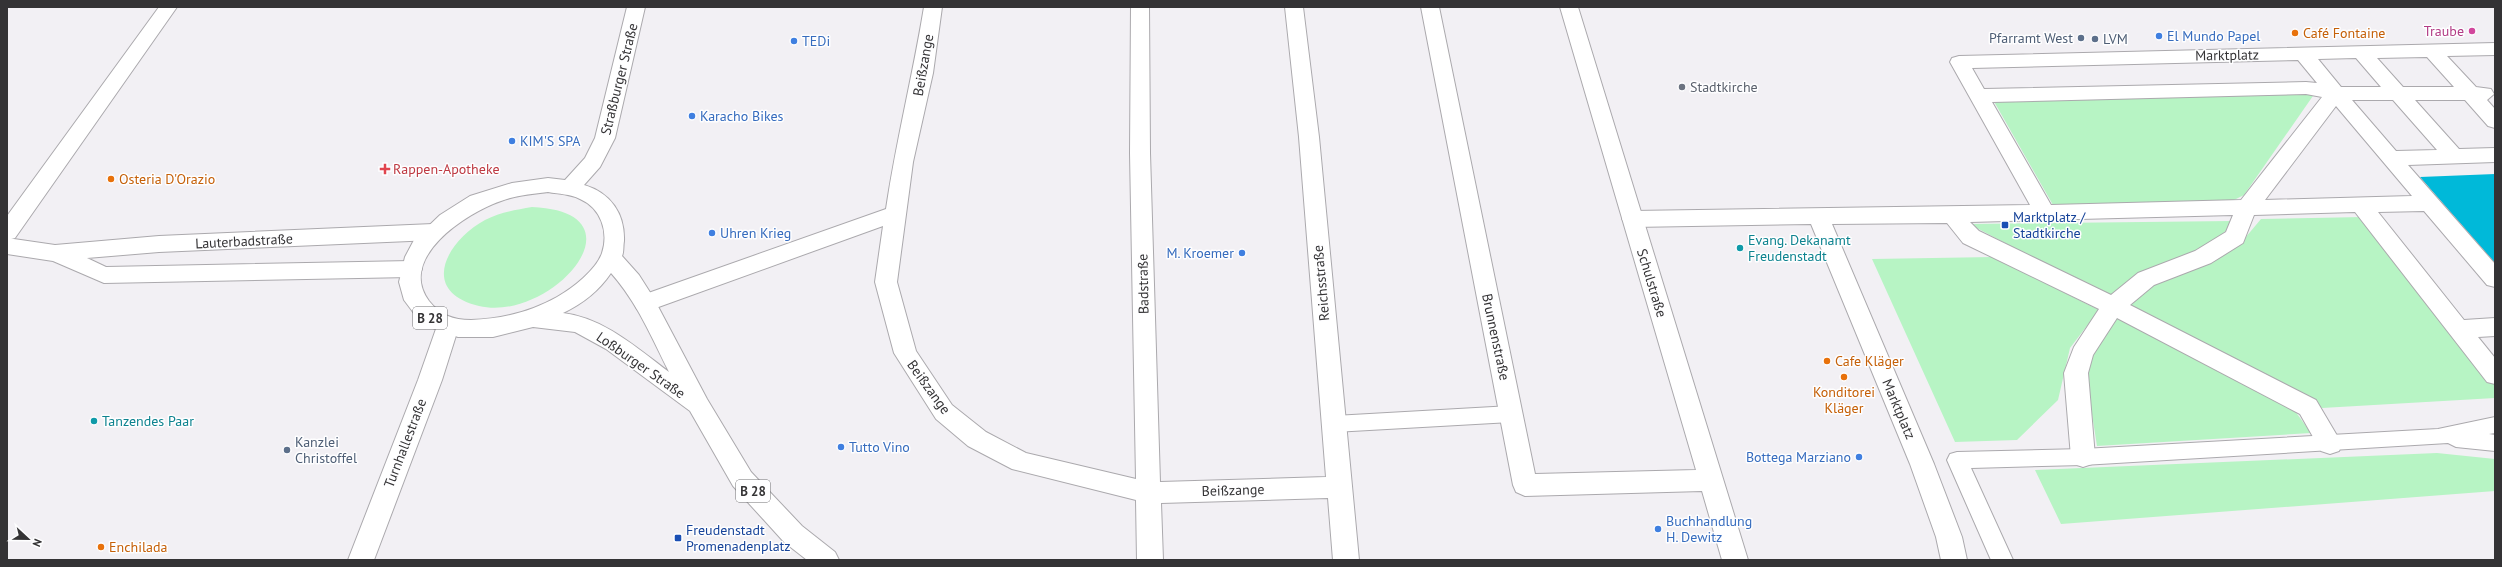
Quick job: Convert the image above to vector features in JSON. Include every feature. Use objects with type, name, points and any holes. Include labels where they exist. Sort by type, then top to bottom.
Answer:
[{"type":"street","points":[[7,232],[112,83],[168,7]]},
{"type":"street","name":"Straßburger Straße","points":[[570,187],[593,162],[605,138],[636,7]]},
{"type":"street","name":"Beißzange","points":[[933,7],[923,74],[903,162],[886,282],[905,353],[944,412],[977,439],[1021,462],[1149,493],[1340,487]]},
{"type":"street","name":"Badstraße","points":[[1140,7],[1140,153],[1150,560]]},
{"type":"street","name":"Reichsstraße","points":[[1294,7],[1309,138],[1346,560]]},
{"type":"street","name":"Brunnenstraße","points":[[1430,7],[1525,485],[1711,480]]},
{"type":"street","name":"Schulstraße","points":[[1568,7],[1634,219],[1736,560]]},
{"type":"street","name":"Marktplatz","points":[[1979,96],[1959,62],[2495,49]]},
{"type":"street","points":[[2431,50],[2476,94],[2495,121]]},
{"type":"street","points":[[2361,52],[2454,156]]},
{"type":"street","points":[[2303,54],[2495,279]]},
{"type":"street","points":[[2044,213],[1979,96],[2306,88],[2336,93],[2476,94]]},
{"type":"street","points":[[2083,457],[2076,373],[2082,353],[2113,306],[2146,279],[2203,257],[2235,237],[2246,209],[2336,93]]},
{"type":"street","points":[[2391,158],[2495,155]]},
{"type":"street","name":"B 28","points":[[548,185],[570,187],[595,197],[610,213],[616,234],[610,258],[593,281],[578,294],[567,302],[535,319],[505,327],[474,330],[448,326],[428,317],[415,304],[409,287],[411,269],[419,250],[432,232],[451,216],[473,203],[498,192],[523,186],[548,185]]},
{"type":"street","points":[[1634,219],[1952,215],[2246,209],[2430,203]]},
{"type":"street","points":[[2361,205],[2495,374]]},
{"type":"street","points":[[645,303],[896,213]]},
{"type":"street","points":[[1952,215],[1971,237],[2113,306],[2308,407],[2330,444]]},
{"type":"street","name":"Marktplatz","points":[[1818,217],[1922,464],[1949,537],[1954,560]]},
{"type":"street","name":"Lauterbadstraße","points":[[7,246],[55,252],[159,244],[432,232]]},
{"type":"street","name":"Lauterbadstraße","points":[[55,252],[104,275],[411,269]]},
{"type":"street","name":"Loßburger Straße","points":[[610,258],[631,280],[645,303],[698,406],[742,479],[793,534],[826,560]]},
{"type":"street","name":"Loßburger Straße","points":[[535,319],[579,324],[614,343],[698,406]]},
{"type":"street","name":"Turnhallestraße","points":[[361,560],[430,380],[448,326]]},
{"type":"street","points":[[2459,329],[2495,327]]},
{"type":"lane","points":[[1334,424],[1511,414]]},
{"type":"lane","points":[[2002,560],[1957,460],[2083,457],[2438,437],[2495,425]]},
{"type":"lane","points":[[2438,437],[2495,443]]},
{"type":"green space","points":[[2315,93],[2244,195],[2230,202],[2053,205],[1992,98]]},
{"type":"green space","points":[[532,207],[566,213],[583,227],[586,245],[576,265],[558,283],[534,298],[507,307],[479,306],[460,299],[449,290],[444,278],[445,266],[450,253],[459,240],[471,229],[491,217]]},
{"type":"green space","points":[[2363,217],[2495,382],[2495,398],[2322,408],[2127,307],[2142,290],[2240,244],[2261,219]]},
{"type":"green space","points":[[2232,221],[2223,234],[2209,244],[2193,253],[2139,275],[2123,285],[2110,298],[1969,224]]},
{"type":"green space","points":[[1993,257],[2099,310],[2070,348],[2058,400],[2017,440],[1955,442],[1872,259]]},
{"type":"green space","points":[[2117,317],[2295,411],[2311,433],[2097,446],[2085,370],[2093,351]]},
{"type":"green space","points":[[2437,453],[2495,459],[2495,491],[2061,524],[2035,470]]},
{"type":"water","points":[[2495,174],[2495,263],[2420,177]]},
{"type":"place","name":"Traube","points":[[2472,31]]},
{"type":"place","name":"Café Fontaine","points":[[2295,33]]},
{"type":"place","name":"El Mundo Papel","points":[[2159,36]]},
{"type":"place","name":"Pfarramt West","points":[[2081,38]]},
{"type":"place","name":"LVM","points":[[2095,39]]},
{"type":"place","name":"TEDi","points":[[794,41]]},
{"type":"place","name":"Stadtkirche","points":[[1682,87]]},
{"type":"place","name":"Karacho Bikes","points":[[692,116]]},
{"type":"place","name":"KIM'S SPA","points":[[512,141]]},
{"type":"place","name":"Rappen-Apotheke","points":[[385,169]]},
{"type":"place","name":"Osteria D'Orazio","points":[[111,179]]},
{"type":"place","name":"Marktplatz / Stadtkirche","points":[[2005,225]]},
{"type":"place","name":"Uhren Krieg","points":[[712,233]]},
{"type":"place","name":"Evang. Dekanamt Freudenstadt","points":[[1740,248]]},
{"type":"place","name":"M. Kroemer","points":[[1242,253]]},
{"type":"place","name":"Cafe Kläger","points":[[1827,361]]},
{"type":"place","name":"Konditorei Kläger","points":[[1844,377]]},
{"type":"place","name":"Tanzendes Paar","points":[[94,421]]},
{"type":"place","name":"Tutto Vino","points":[[841,447]]},
{"type":"place","name":"Kanzlei Christoffel","points":[[287,450]]},
{"type":"place","name":"Bottega Marziano","points":[[1859,457]]},
{"type":"place","name":"Buchhandlung H. Dewitz","points":[[1658,529]]},
{"type":"place","name":"Freudenstadt Promenadenplatz","points":[[678,538]]},
{"type":"place","name":"Enchilada","points":[[101,547]]}]
